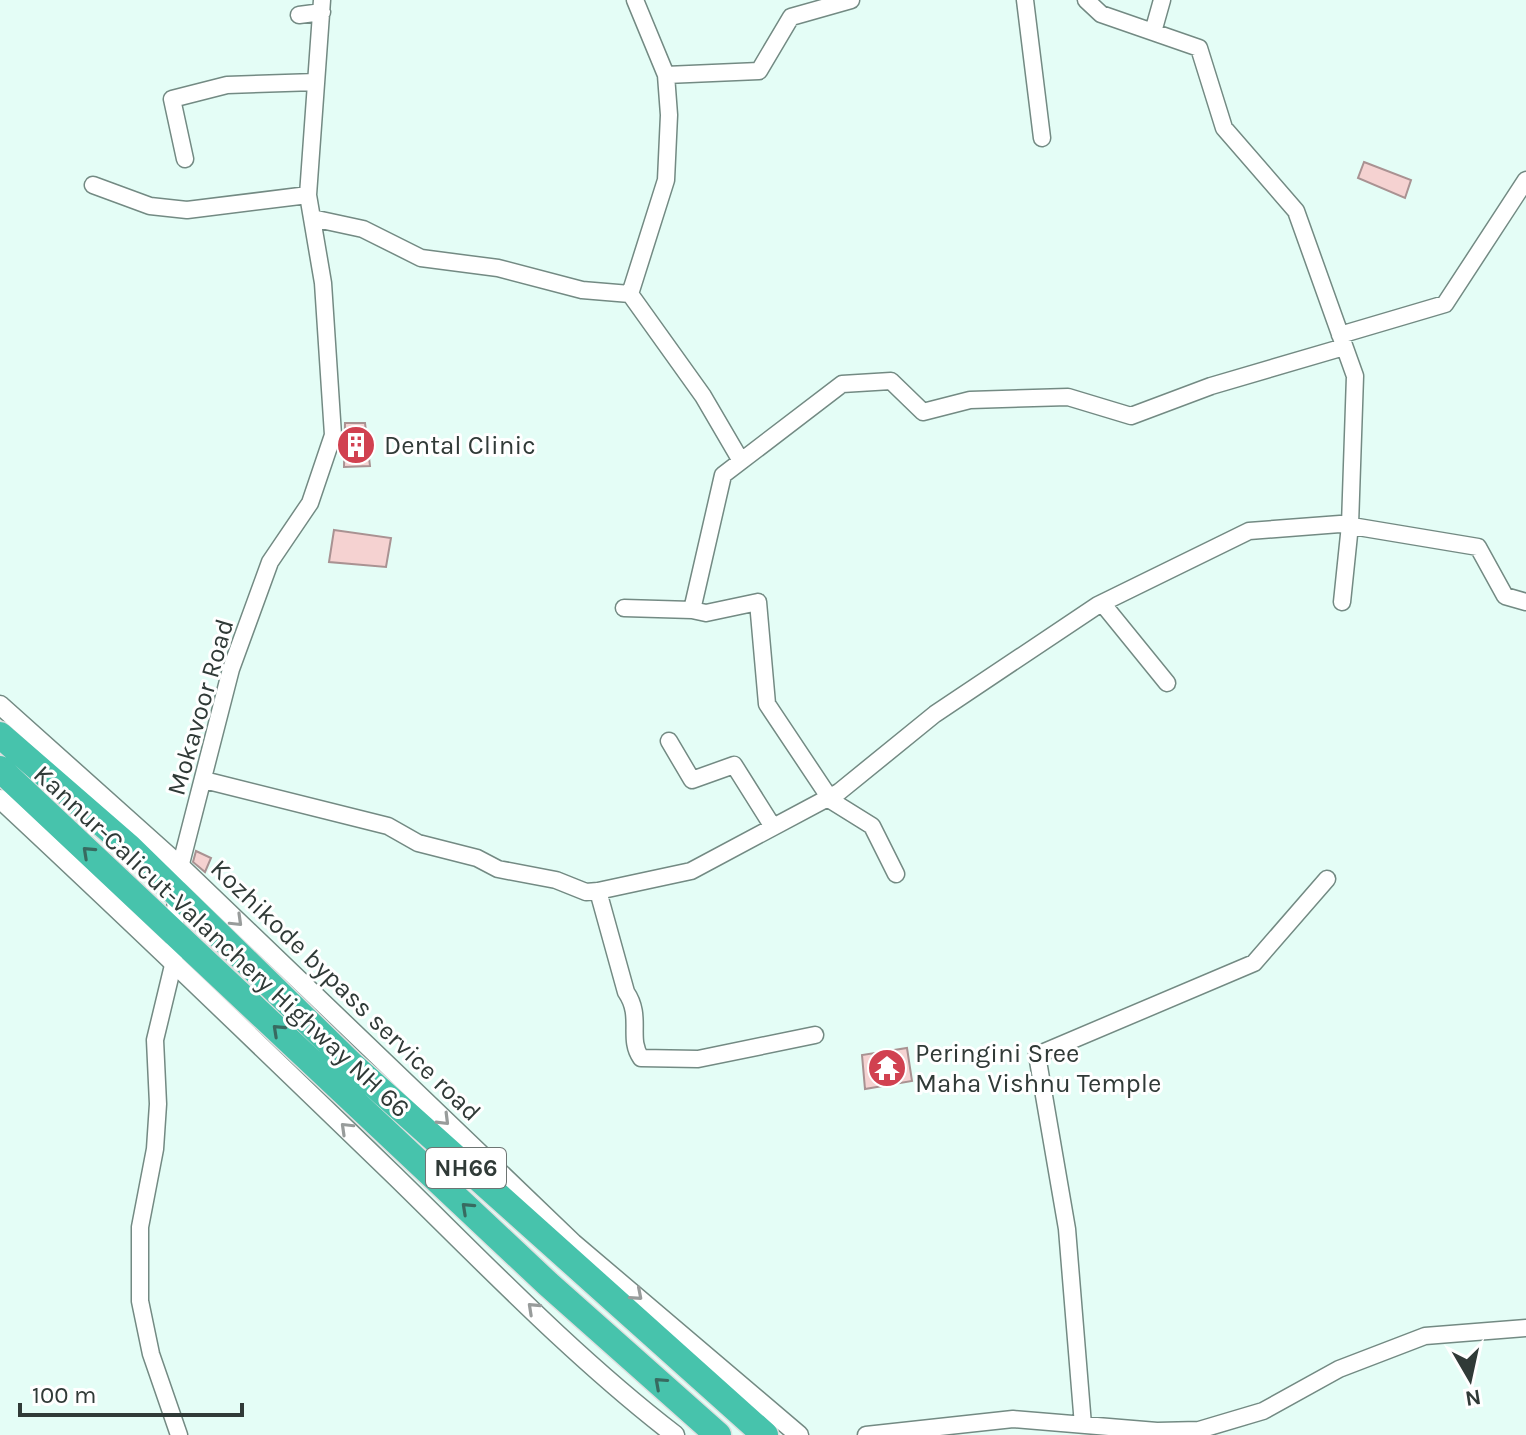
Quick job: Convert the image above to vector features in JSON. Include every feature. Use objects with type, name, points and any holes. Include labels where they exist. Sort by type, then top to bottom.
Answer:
[{"type":"highway","name":"Kannur-Calicut-Valanchery Highway NH 66","points":[[0,735],[129,847],[178,879],[352,1065],[765,1435]]},
{"type":"highway","points":[[0,769],[548,1284],[718,1435]]},
{"type":"street","points":[[630,294],[666,180],[669,115],[666,75],[635,0]]},
{"type":"street","points":[[666,75],[759,71],[791,17],[851,0]]},
{"type":"street","points":[[1025,0],[1042,138]]},
{"type":"street","points":[[1086,0],[1101,14],[1199,48],[1224,128],[1296,211],[1355,376],[1350,525],[1342,602]]},
{"type":"street","points":[[1153,32],[1162,0]]},
{"type":"street","points":[[299,15],[322,6]]},
{"type":"street","name":"Mokavoor Road","points":[[179,1435],[146,1338],[139,1272],[140,1227],[156,1135],[155,1040],[174,961],[178,879],[231,669],[265,576],[310,503],[333,435],[323,283],[308,195],[322,6]]},
{"type":"street","points":[[185,159],[172,99],[227,85],[316,82]]},
{"type":"street","points":[[692,610],[723,475],[842,384],[891,381],[923,412],[970,400],[1068,397],[1131,416],[1445,304],[1526,180]]},
{"type":"street","points":[[93,185],[150,206],[187,210],[308,195]]},
{"type":"street","points":[[312,218],[363,229],[421,258],[498,268],[582,290],[630,294],[703,396],[741,461]]},
{"type":"street","points":[[204,780],[388,826],[418,843],[467,855],[498,869],[556,880],[586,892],[598,891],[691,871],[828,797],[935,714],[1102,603],[1249,531],[1350,525],[1478,547],[1505,596],[1526,602]]},
{"type":"street","points":[[624,608],[706,613],[758,602],[767,704],[828,797],[872,826],[896,874]]},
{"type":"street","points":[[1102,603],[1167,683]]},
{"type":"street","name":"Kozhikode bypass service road","points":[[0,705],[178,879],[573,1243],[799,1435]]},
{"type":"street","points":[[669,741],[692,780],[734,765],[773,827]]},
{"type":"street","points":[[0,799],[174,961],[487,1265],[639,1407],[675,1435]]},
{"type":"street","points":[[1083,1425],[1067,1229],[1037,1055],[1254,963],[1327,879]]},
{"type":"street","points":[[598,891],[626,992],[635,1006],[635,1042],[641,1058],[698,1059],[815,1035]]},
{"type":"street","points":[[866,1435],[1013,1419],[1157,1431],[1199,1430],[1263,1411],[1339,1369],[1425,1336],[1526,1328]]},
{"type":"building","points":[[1364,162],[1411,180],[1405,198],[1358,178]]},
{"type":"building","name":"Dental Clinic","points":[[345,423],[365,423],[370,466],[344,467]]},
{"type":"building","points":[[334,530],[391,538],[386,567],[329,562]]},
{"type":"building","points":[[196,851],[211,858],[205,872],[193,862]]},
{"type":"building","name":"Peringini Sree Maha Vishnu Temple","points":[[907,1048],[912,1081],[865,1089],[862,1055]]},
{"type":"place","name":"Dental Clinic","points":[[356,445]]},
{"type":"place","name":"Peringini Sree Maha Vishnu Temple","points":[[887,1068]]}]
